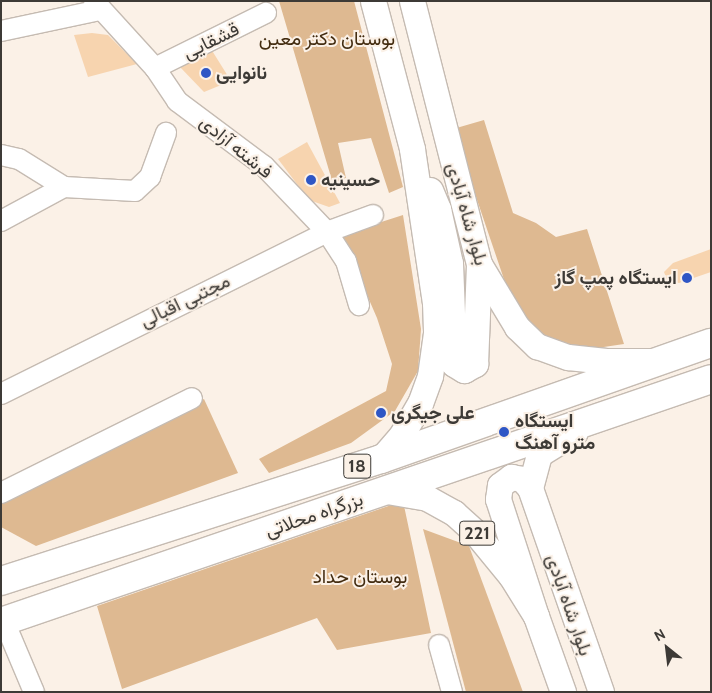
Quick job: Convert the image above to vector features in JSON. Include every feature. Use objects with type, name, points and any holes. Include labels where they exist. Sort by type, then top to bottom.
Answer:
[{"type":"highway","name":"بزرگراه محلاتی","points":[[1,581],[381,459],[711,343]]},
{"type":"highway","name":"بزرگراه محلاتی","points":[[3,621],[711,379]]},
{"type":"main road","name":"بلوار شاه آبادی","points":[[373,1],[412,149],[436,302],[436,333],[430,376],[420,403],[400,437],[381,459]]},
{"type":"main road","name":"بلوار شاه آبادی","points":[[412,1],[479,264],[517,327],[537,346],[568,357],[596,360],[661,360]]},
{"type":"main road","points":[[412,149],[438,209],[450,263],[454,364],[464,370],[474,364],[479,264]]},
{"type":"main road","points":[[530,488],[540,454],[600,416]]},
{"type":"main road","name":"221","points":[[530,488],[522,479],[511,477],[500,485],[498,499],[536,616]]},
{"type":"main road","name":"بلوار شاه آبادی","points":[[530,488],[601,692]]},
{"type":"main road","name":"بلوار شاه آبادی","points":[[387,491],[427,498],[464,522],[506,571],[536,616],[563,692]]},
{"type":"street","points":[[1,31],[97,6]]},
{"type":"street","name":"فرشته آزادی","points":[[97,6],[155,68],[177,101],[264,166],[327,232],[346,261],[359,305]]},
{"type":"street","name":"قشقایی","points":[[155,68],[266,13]]},
{"type":"street","points":[[1,155],[19,159],[64,187],[135,191],[150,177],[166,133]]},
{"type":"street","points":[[1,221],[64,187]]},
{"type":"street","name":"مجتبی اقبالی","points":[[1,394],[327,232],[373,215]]},
{"type":"street","points":[[1,493],[192,398]]},
{"type":"street","points":[[3,621],[10,659],[34,692]]},
{"type":"street","points":[[440,645],[452,692]]},
{"type":"green space","name":"بوستان دکتر معین","points":[[279,1],[354,1],[403,187],[389,193],[371,138],[338,143],[346,178],[333,184]]},
{"type":"green space","points":[[484,120],[513,213],[536,223],[556,237],[587,229],[624,344],[597,348],[554,343],[525,326],[509,294],[453,129]]},
{"type":"green space","points":[[403,215],[421,329],[418,371],[395,411],[351,443],[269,473],[259,459],[386,391],[392,364],[377,318],[341,235]]},
{"type":"green space","points":[[204,399],[238,473],[36,546],[1,527],[1,501]]},
{"type":"green space","name":"بوستان حداد","points":[[403,501],[431,633],[337,650],[317,618],[122,689],[97,606]]},
{"type":"green space","points":[[423,529],[469,546],[523,692],[466,692]]},
{"type":"building","points":[[92,33],[108,35],[137,64],[88,77],[74,35]]},
{"type":"building","name":"نانوایی","points":[[211,49],[231,81],[204,92],[179,66]]},
{"type":"building","name":"حسینیه","points":[[307,142],[340,203],[329,207],[309,200],[278,159]]},
{"type":"building","points":[[711,249],[711,272],[679,283],[667,280],[664,272],[673,263]]},
{"type":"place","name":"نانوایی","points":[[206,73]]},
{"type":"place","name":"حسینیه","points":[[311,180]]},
{"type":"place","name":"ایستگاه پمپ گاز","points":[[687,278]]},
{"type":"place","name":"علی جیگری","points":[[381,413]]},
{"type":"place","name":"ایستگاه مترو آهنگ","points":[[504,432]]}]
